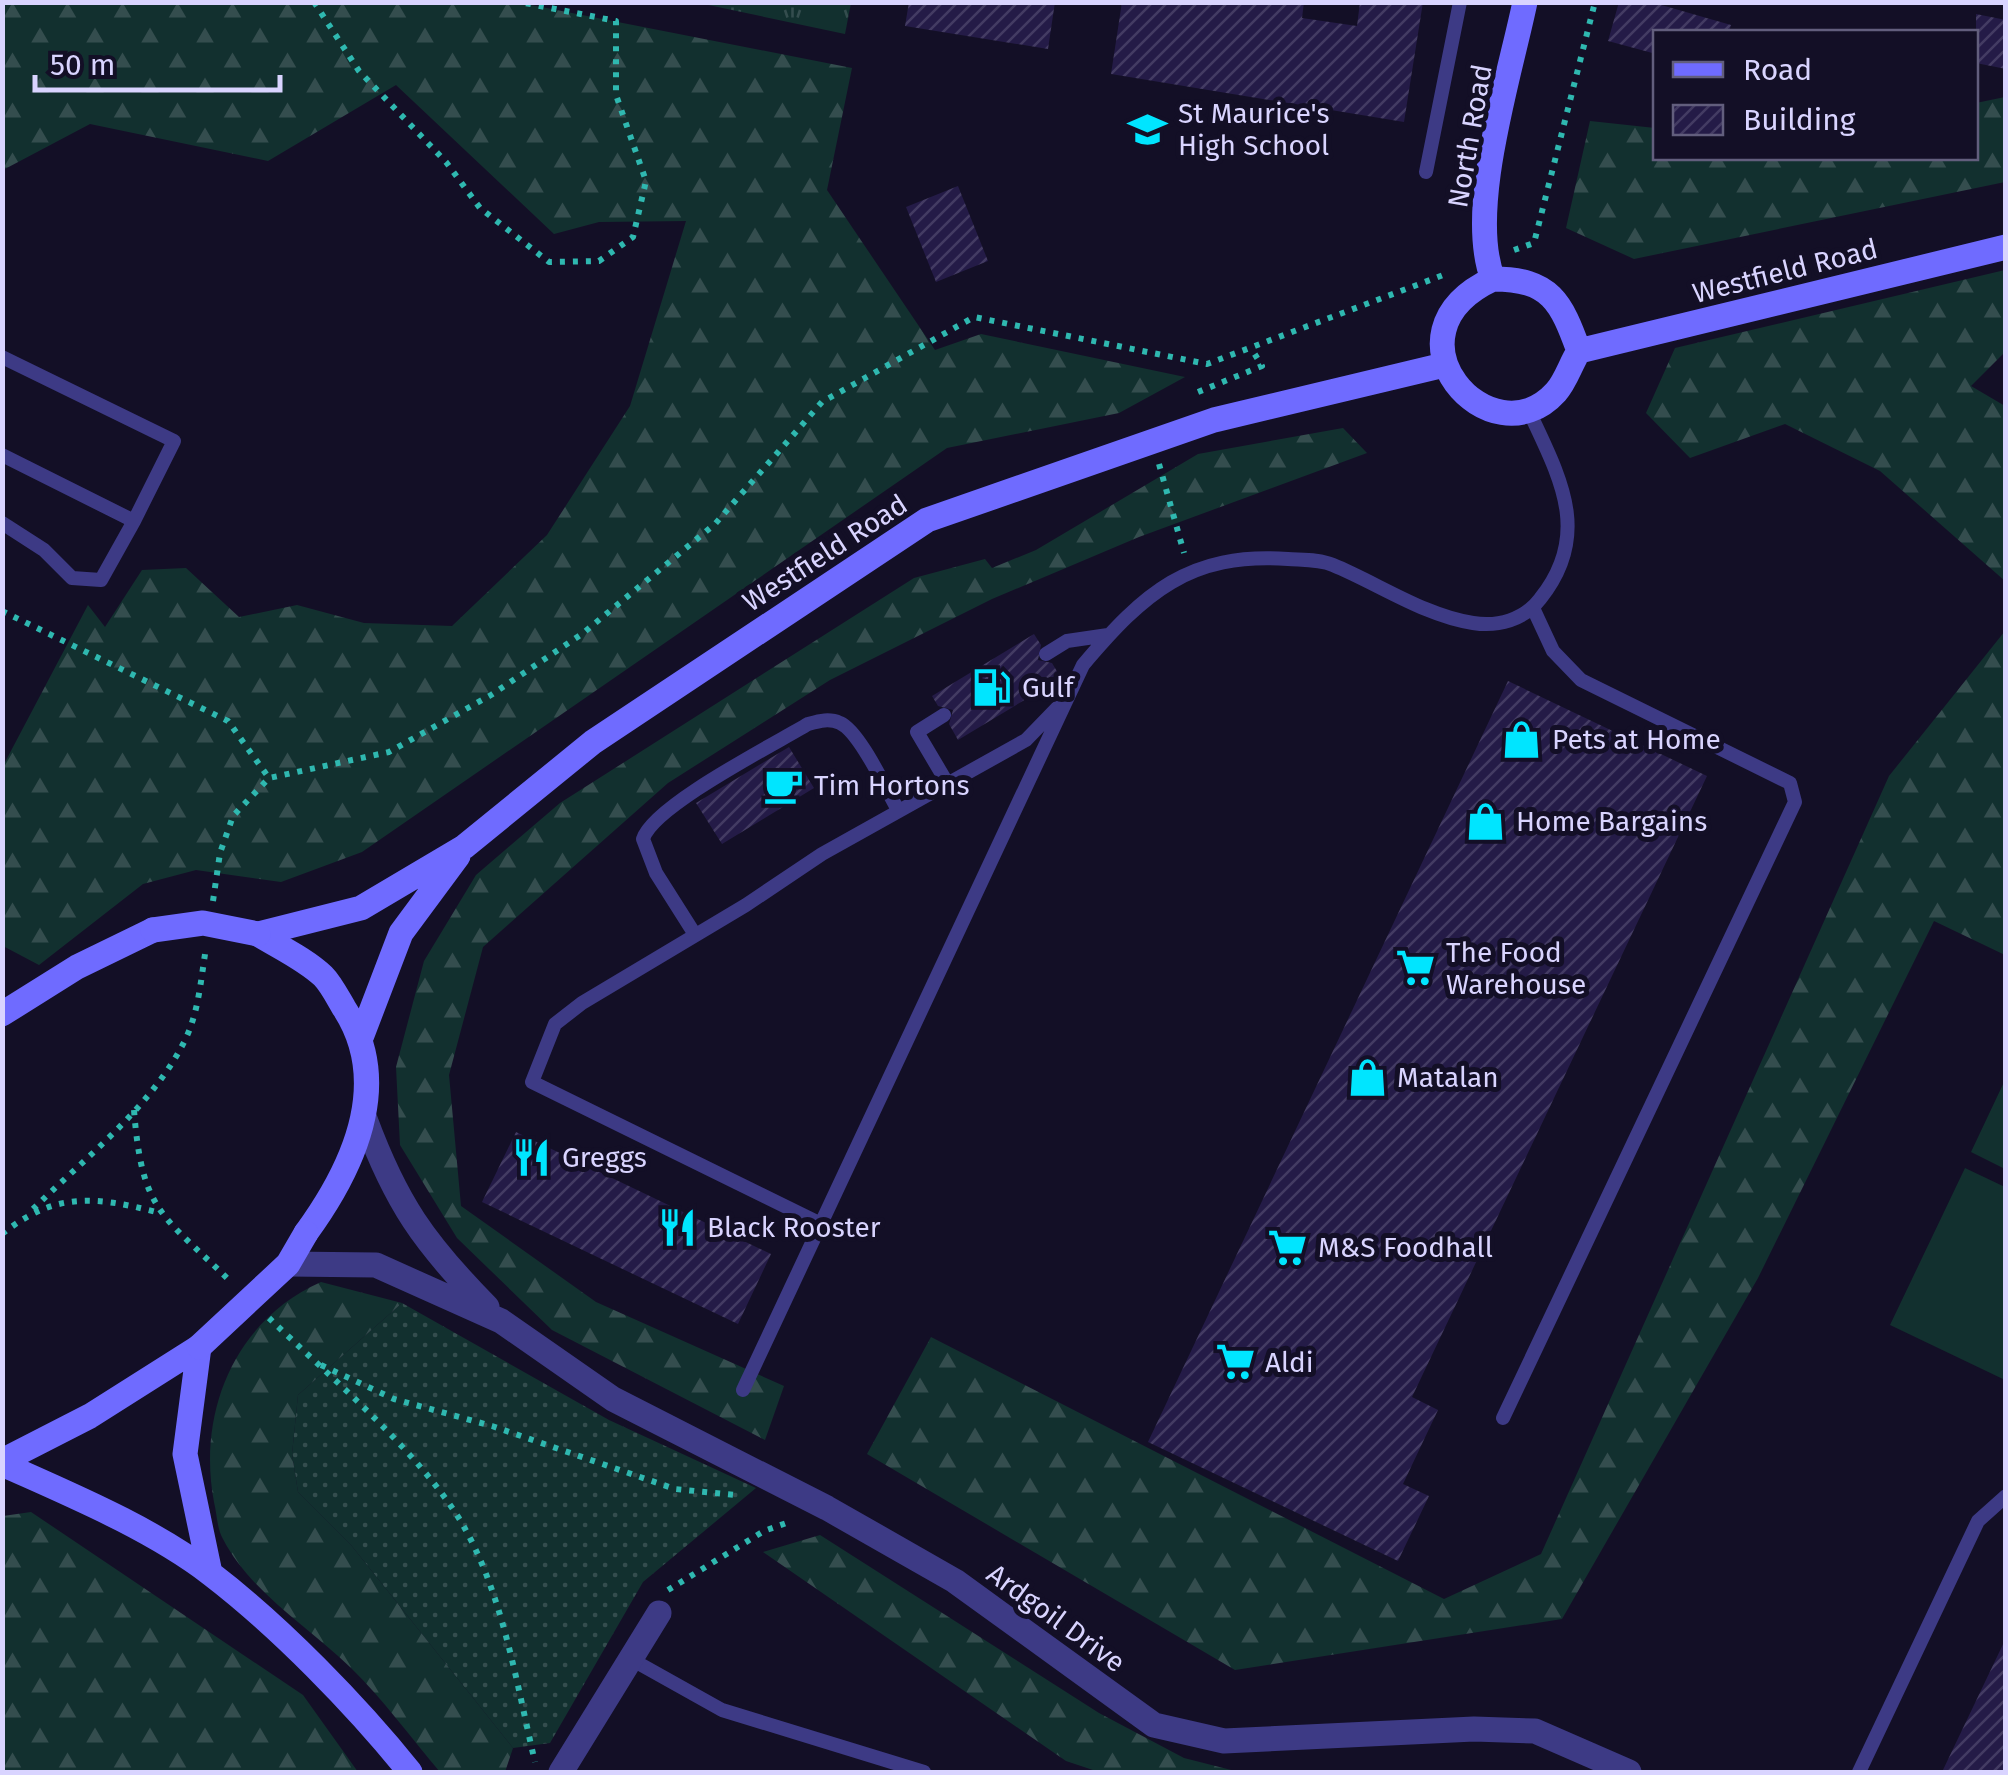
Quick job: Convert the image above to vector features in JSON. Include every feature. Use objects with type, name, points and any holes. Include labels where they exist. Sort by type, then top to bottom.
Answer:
[{"type":"main road","name":"North Road","points":[[1489,269],[1483,206],[1525,2]]},
{"type":"main road","name":"Westfield Road","points":[[1579,351],[2006,248]]},
{"type":"main road","points":[[1489,269],[1521,279],[1561,304],[1579,351],[1556,392],[1528,409],[1512,412],[1480,406],[1455,387],[1444,365],[1442,328],[1467,291],[1489,269]]},
{"type":"main road","name":"Westfield Road","points":[[258,934],[360,908],[464,847],[593,742],[927,520],[1214,420],[1444,365]]},
{"type":"main road","name":"Westfield Road","points":[[362,1035],[402,933],[464,847]]},
{"type":"main road","points":[[2,1014],[77,967],[153,930],[203,923],[258,934],[323,976],[362,1035],[369,1076],[365,1118],[330,1200],[288,1264],[199,1347],[90,1416],[2,1463]]},
{"type":"main road","points":[[199,1347],[184,1454],[210,1573]]},
{"type":"main road","points":[[2,1463],[75,1494],[210,1573],[345,1699],[410,1772]]},
{"type":"street","name":"Ardgoil Drive","points":[[365,1118],[401,1206],[440,1259],[501,1322]]},
{"type":"street","name":"Ardgoil Drive","points":[[288,1264],[376,1265],[501,1322],[614,1399],[826,1508],[955,1581],[1154,1725],[1224,1741],[1474,1728],[1535,1731],[1629,1772]]},
{"type":"street","points":[[561,1772],[659,1613]]},
{"type":"lane","points":[[1426,172],[1460,2]]},
{"type":"lane","points":[[2,357],[174,441],[101,580],[72,578],[44,550],[2,523]]},
{"type":"lane","points":[[743,1390],[1083,665],[1108,635],[1188,570],[1259,557],[1327,562],[1470,623],[1503,624],[1533,608],[1555,580],[1570,532],[1562,483],[1528,409]]},
{"type":"lane","points":[[2,455],[134,520]]},
{"type":"lane","points":[[1503,1418],[1796,802],[1790,783],[1581,680],[1553,651],[1533,608]]},
{"type":"lane","points":[[1046,654],[1066,641],[1108,635]]},
{"type":"lane","points":[[820,1224],[532,1082],[555,1024],[694,933],[946,781],[1026,740],[1064,701]]},
{"type":"lane","points":[[944,716],[917,732],[946,781]]},
{"type":"lane","points":[[694,933],[656,873],[642,839],[647,826],[690,794],[808,724],[828,719],[843,724],[854,735],[898,810]]},
{"type":"lane","points":[[1859,1772],[1978,1521],[2006,1496]]},
{"type":"lane","points":[[628,1658],[722,1710],[924,1772]]},
{"type":"path","points":[[314,2],[359,71],[446,162],[480,208],[549,262],[599,261],[633,237],[646,181],[616,95],[616,22],[520,2]]},
{"type":"path","points":[[212,907],[220,853],[233,816],[269,778],[389,752],[491,695],[582,634],[714,524],[822,402],[974,316],[1207,364],[1489,269],[1534,243],[1594,2]]},
{"type":"path","points":[[1194,394],[1262,366],[1251,348]]},
{"type":"path","points":[[1153,441],[1188,570]]},
{"type":"path","points":[[2,610],[228,721],[269,778]]},
{"type":"path","points":[[2,1234],[33,1209],[134,1109],[171,1064],[187,1035],[206,944]]},
{"type":"path","points":[[33,1209],[82,1200],[118,1202],[158,1212],[142,1176],[134,1109]]},
{"type":"path","points":[[534,1772],[502,1618],[460,1520],[405,1453],[310,1358],[394,1399],[492,1426],[674,1489],[753,1498]]},
{"type":"path","points":[[659,1613],[665,1592],[764,1531],[826,1508]]},
{"type":"green space","points":[[3,2],[521,3],[852,68],[827,190],[935,350],[981,334],[1185,377],[1119,413],[947,448],[362,852],[281,882],[196,870],[143,884],[39,965],[3,946],[3,766],[88,605],[105,627],[142,570],[186,568],[239,617],[297,605],[364,623],[452,626],[547,535],[630,406],[686,221],[599,222],[554,234],[396,85],[268,161],[90,124],[3,170]]},
{"type":"green space","points":[[699,3],[851,3],[845,34]]},
{"type":"green space","points":[[2005,97],[2005,182],[1634,259],[1566,228],[1590,121],[1653,128],[1653,160],[1978,160],[1978,103]]},
{"type":"green space","points":[[2005,270],[2005,352],[1971,386],[2005,406],[2005,581],[1880,471],[1785,424],[1690,458],[1646,413],[1675,348]]},
{"type":"green space","points":[[1343,428],[1367,453],[1139,537],[992,599],[830,680],[668,783],[483,947],[449,1075],[461,1206],[596,1302],[784,1386],[765,1440],[552,1330],[457,1238],[400,1145],[396,1067],[424,961],[476,875],[560,803],[914,578],[985,559],[992,568],[1036,550],[1198,454]]},
{"type":"green space","points":[[2005,631],[2005,955],[1934,921],[1758,1278],[1562,1619],[1235,1670],[867,1454],[931,1337],[1444,1599],[1541,1554],[1889,776]]},
{"type":"green space","points":[[2005,1080],[2006,1169],[1971,1152]]},
{"type":"green space","points":[[1965,1168],[2005,1187],[2005,1380],[1890,1325]]},
{"type":"green space","points":[[321,1282],[402,1303],[298,1395],[292,1454],[298,1492],[351,1545],[513,1748],[505,1772],[440,1772],[363,1680],[249,1576],[221,1535],[210,1468],[211,1435],[229,1372],[266,1320],[291,1299]]},
{"type":"green space","points":[[402,1303],[609,1420],[756,1488],[643,1582],[550,1743],[513,1748],[351,1545],[298,1492],[292,1454],[298,1395]]},
{"type":"green space","points":[[31,1512],[303,1695],[358,1772],[3,1772],[3,1516]]},
{"type":"green space","points":[[820,1535],[1099,1713],[1184,1758],[1239,1772],[1099,1772],[1066,1761],[763,1552]]},
{"type":"building","points":[[909,2],[1055,2],[1048,49],[905,26]]},
{"type":"building","points":[[1122,2],[1304,2],[1302,18],[1357,26],[1360,2],[1423,2],[1404,122],[1111,74]]},
{"type":"building","points":[[1619,2],[1651,2],[1731,25],[1730,30],[1653,30],[1653,53],[1608,41]]},
{"type":"building","points":[[1976,14],[2006,20],[2006,69],[1978,63]]},
{"type":"building","points":[[958,186],[988,261],[936,282],[906,207]]},
{"type":"building","points":[[1034,634],[1041,645],[1038,660],[1052,663],[1061,678],[958,740],[949,724],[953,710],[938,706],[932,696]]},
{"type":"building","points":[[1508,681],[1707,776],[1412,1397],[1438,1410],[1403,1484],[1429,1496],[1398,1561],[1148,1442]]},
{"type":"building","points":[[789,747],[814,788],[722,844],[696,803]]},
{"type":"building","points":[[516,1132],[771,1254],[738,1324],[482,1202]]},
{"type":"building","points":[[2006,1638],[2006,1772],[1942,1772]]},
{"type":"place","name":"St Maurice's High School","points":[[1148,129]]},
{"type":"place","name":"Gulf","points":[[992,687]]},
{"type":"place","name":"Pets at Home","points":[[1522,739]]},
{"type":"place","name":"Tim Hortons","points":[[784,785]]},
{"type":"place","name":"Home Bargains","points":[[1486,821]]},
{"type":"place","name":"The Food Warehouse","points":[[1416,968]]},
{"type":"place","name":"Matalan","points":[[1367,1077]]},
{"type":"place","name":"Greggs","points":[[532,1157]]},
{"type":"place","name":"Black Rooster","points":[[677,1227]]},
{"type":"place","name":"M&S Foodhall","points":[[1288,1247]]},
{"type":"place","name":"Aldi","points":[[1235,1362]]}]
